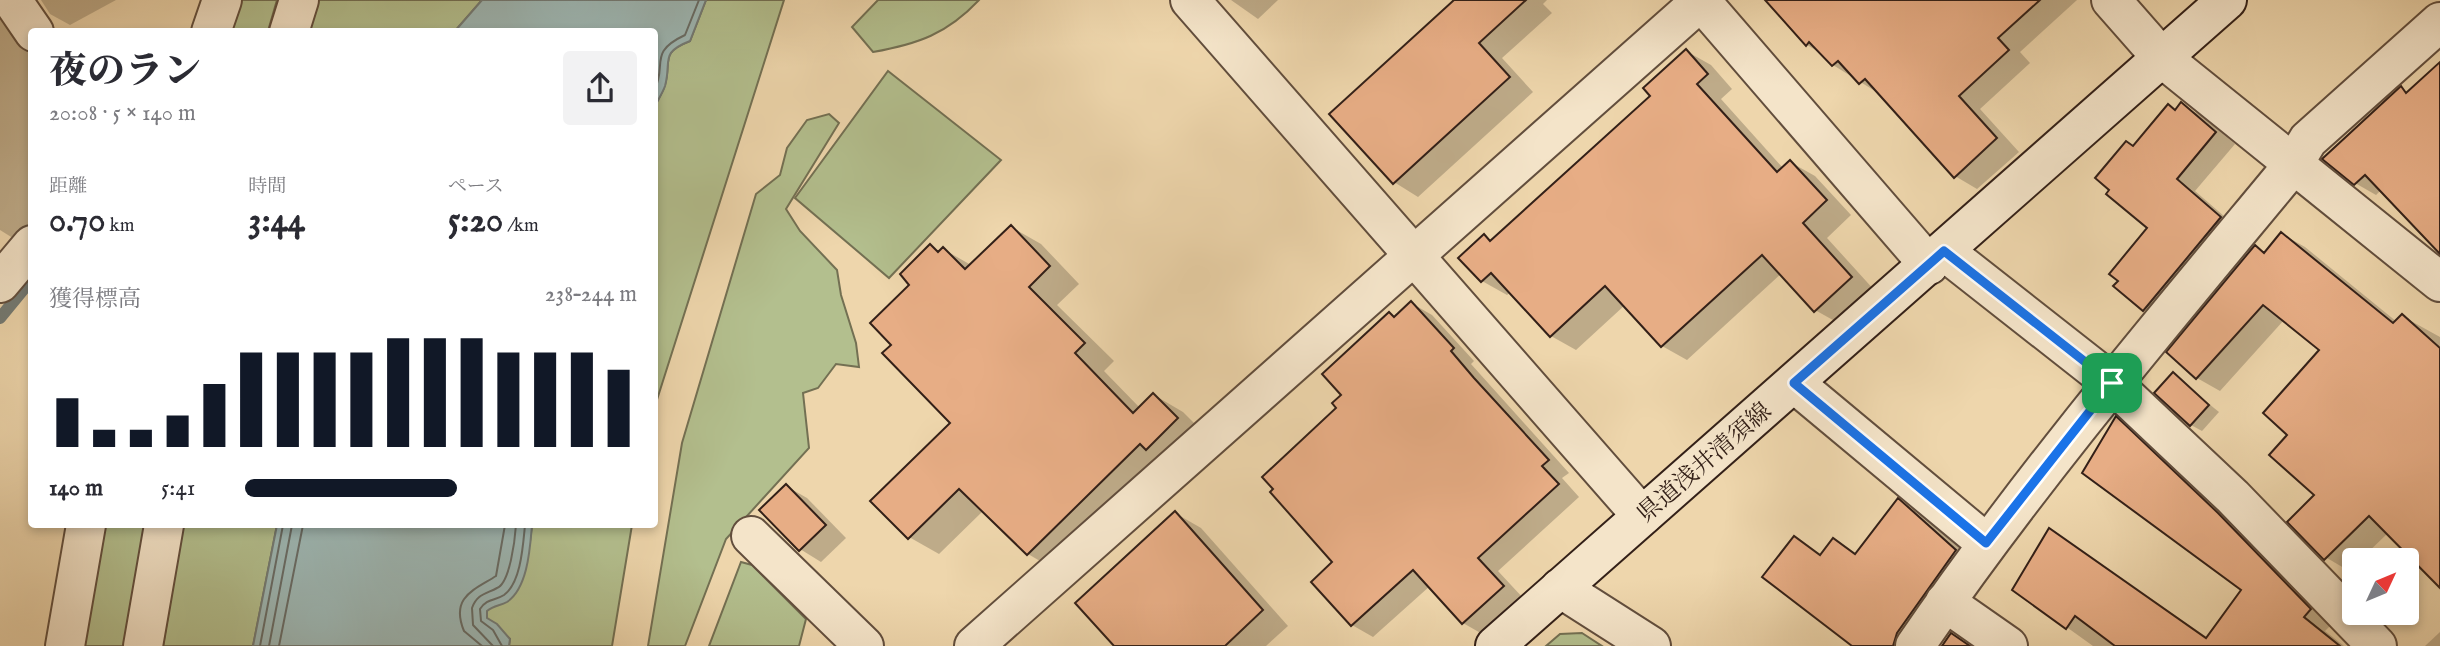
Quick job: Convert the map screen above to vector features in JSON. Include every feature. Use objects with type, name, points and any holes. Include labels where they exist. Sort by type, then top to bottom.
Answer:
[{"type":"street","points":[[12,0],[31,28]]},
{"type":"street","points":[[212,28],[222,0]]},
{"type":"street","points":[[290,28],[299,0]]},
{"type":"street","points":[[1189,0],[1642,516]]},
{"type":"street","points":[[974,646],[1701,0],[1936,258],[2112,383],[2233,497],[2377,646]]},
{"type":"street","points":[[2111,0],[2162,58],[2440,282]]},
{"type":"street","name":"県道浅井清須線","points":[[1495,646],[2227,0]]},
{"type":"street","points":[[1915,646],[1986,543],[2112,383],[2293,165],[2308,140],[2440,22]]},
{"type":"street","points":[[0,284],[28,250]]},
{"type":"street","points":[[1794,383],[1986,543]]},
{"type":"street","points":[[65,646],[85,528]]},
{"type":"street","points":[[143,646],[163,528]]},
{"type":"street","points":[[751,536],[864,646]]},
{"type":"street","points":[[1560,588],[1651,646]]},
{"type":"street","points":[[1945,601],[2008,646]]},
{"type":"green space","points":[[234,0],[277,0],[269,28],[226,28]]},
{"type":"green space","points":[[315,0],[482,0],[458,28],[306,28]]},
{"type":"green space","points":[[706,0],[784,0],[658,397],[658,100],[665,85],[670,54],[690,41]]},
{"type":"green space","points":[[878,0],[979,0],[955,21],[931,36],[873,52],[852,27]]},
{"type":"green space","points":[[888,71],[1001,160],[889,278],[795,198]]},
{"type":"green space","points":[[829,114],[839,123],[786,209],[800,231],[837,270],[841,295],[856,343],[859,367],[836,364],[818,388],[803,393],[809,448],[726,539],[685,646],[648,646],[682,443],[756,194],[780,175],[787,148],[807,120]]},
{"type":"green space","points":[[103,528],[150,528],[130,646],[84,646]]},
{"type":"green space","points":[[183,528],[276,528],[253,646],[163,646]]},
{"type":"green space","points":[[532,528],[632,528],[612,646],[509,646],[510,639],[487,618],[487,610],[494,605],[530,542]]},
{"type":"green space","points":[[741,562],[752,565],[806,619],[799,646],[709,646]]},
{"type":"green space","points":[[1582,633],[1602,646],[1546,646],[1560,634]]},
{"type":"water","points":[[482,0],[706,0],[690,41],[670,54],[665,86],[658,100],[658,28],[458,28]]},
{"type":"water","points":[[276,528],[532,528],[524,578],[514,596],[487,611],[487,618],[497,624],[510,639],[509,646],[253,646]]},
{"type":"building","points":[[1454,0],[1526,0],[1479,43],[1510,77],[1393,184],[1329,114]]},
{"type":"building","points":[[1765,0],[2040,0],[1998,38],[2009,50],[1959,96],[1997,138],[1954,178],[1865,79],[1859,84],[1838,61],[1832,66],[1809,42],[1806,46]]},
{"type":"building","points":[[1686,49],[1708,74],[1697,84],[1777,172],[1790,160],[1827,200],[1803,223],[1852,277],[1814,312],[1762,255],[1661,347],[1605,286],[1550,337],[1491,273],[1481,282],[1458,258],[1484,234],[1490,241],[1650,96],[1643,88]]},
{"type":"building","points":[[2440,62],[2440,254],[2365,175],[2354,185],[2322,159],[2401,86],[2406,93]]},
{"type":"building","points":[[2181,102],[2216,132],[2177,179],[2221,217],[2143,311],[2113,286],[2118,281],[2109,274],[2147,228],[2106,194],[2109,190],[2095,178],[2126,141],[2133,146],[2168,104],[2175,110]]},
{"type":"building","points":[[1011,225],[1050,266],[1029,287],[1085,343],[1075,353],[1133,413],[1153,393],[1178,418],[1146,450],[1140,444],[1027,555],[959,489],[908,539],[870,501],[950,423],[882,353],[891,345],[870,323],[909,285],[900,274],[930,244],[938,252],[943,247],[965,269]]},
{"type":"building","points":[[2281,232],[2393,323],[2402,314],[2440,348],[2440,588],[2419,567],[2419,548],[2401,548],[2369,516],[2324,560],[2287,522],[2314,495],[2269,455],[2287,435],[2263,413],[2319,350],[2263,305],[2196,379],[2166,352],[2255,245],[2264,253]]},
{"type":"building","points":[[1411,301],[1454,348],[1451,351],[1474,378],[1549,460],[1542,466],[1559,484],[1478,558],[1504,586],[1462,624],[1413,570],[1351,626],[1311,582],[1332,562],[1270,492],[1273,489],[1262,477],[1336,408],[1332,403],[1341,395],[1322,374],[1389,312],[1394,317]]},
{"type":"building","points":[[2173,372],[2209,405],[2190,426],[2154,393]]},
{"type":"building","points":[[2116,416],[2218,513],[2311,609],[2304,617],[2340,646],[2115,646],[2075,616],[2066,629],[2012,590],[2049,528],[2206,638],[2241,590],[2082,473]]},
{"type":"building","points":[[786,484],[826,525],[799,551],[759,510]]},
{"type":"building","points":[[1898,498],[1956,550],[1897,633],[1893,646],[1852,646],[1762,577],[1794,536],[1820,555],[1833,538],[1855,554]]},
{"type":"building","points":[[1175,511],[1263,610],[1225,646],[1114,646],[1075,603]]},
{"type":"building","points":[[1951,633],[1970,646],[1942,646]]},
{"type":"waterway","points":[[0,318],[28,284]]},
{"type":"route","points":[[1944,251],[2112,383],[1986,543],[1794,383],[1944,251]]}]
